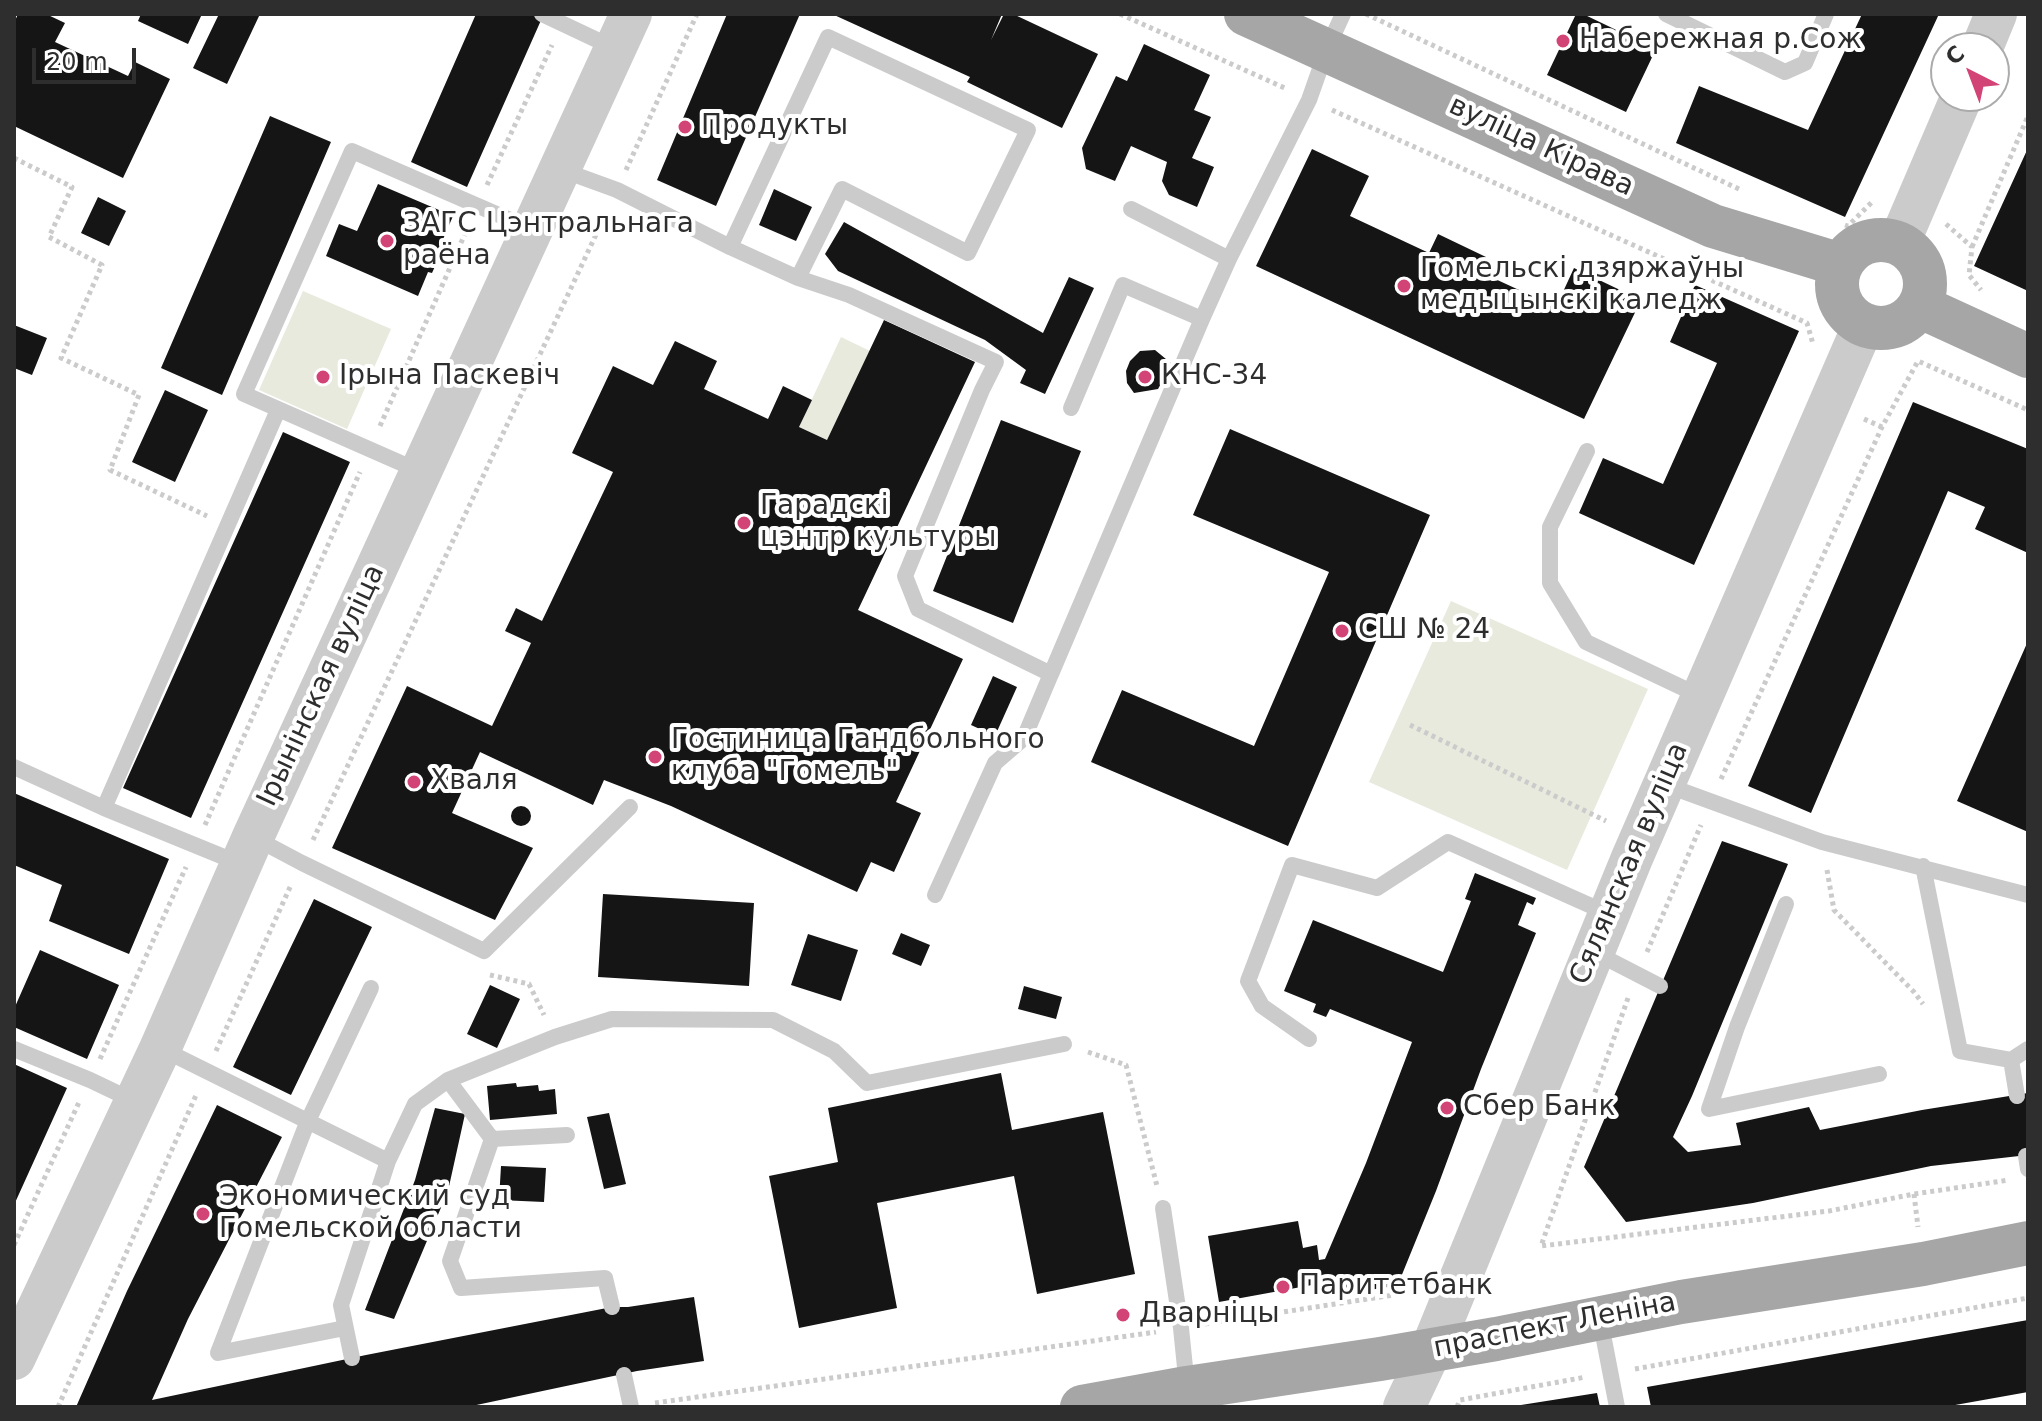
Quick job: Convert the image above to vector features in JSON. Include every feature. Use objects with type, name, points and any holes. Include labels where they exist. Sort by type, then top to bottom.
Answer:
[{"type":"main road","name":"вуліца Кірава","points":[[1246,14],[1335,32],[1713,226],[1841,265]]},
{"type":"main road","points":[[1872,240],[1899,243],[1911,251],[1925,277],[1919,306],[1901,323],[1889,327],[1864,324],[1843,306],[1837,278],[1841,265],[1849,253],[1872,240]]},
{"type":"main road","points":[[1919,306],[2028,356]]},
{"type":"main road","name":"праспект Леніна","points":[[1082,1407],[1431,1350],[1681,1302],[1923,1264],[2028,1243]]},
{"type":"street","name":"Ірынінская вуліца","points":[[14,1359],[160,1049],[247,850],[623,32]]},
{"type":"street","points":[[1899,243],[1955,112]]},
{"type":"street","name":"Сялянская вуліца","points":[[1404,1407],[1431,1350],[1601,932],[1864,324]]},
{"type":"lane","points":[[542,14],[561,23],[623,32]]},
{"type":"lane","points":[[1666,14],[1785,72],[1805,63],[1826,14]]},
{"type":"lane","points":[[935,895],[995,763],[1024,738],[1202,319],[1309,100],[1335,32]]},
{"type":"lane","points":[[730,247],[828,37],[1028,130],[968,253],[842,189],[798,278]]},
{"type":"lane","points":[[421,472],[244,394],[352,151],[532,230]]},
{"type":"lane","points":[[560,169],[617,190],[798,278],[849,295],[996,362],[905,576],[918,609],[1051,674]]},
{"type":"lane","points":[[1131,209],[1229,259]]},
{"type":"lane","points":[[1071,408],[1123,285],[1202,319]]},
{"type":"lane","points":[[104,808],[278,410]]},
{"type":"lane","points":[[1587,451],[1550,527],[1550,583],[1586,642],[1701,697]]},
{"type":"lane","points":[[14,767],[196,846],[247,850],[302,863],[484,951],[630,807]]},
{"type":"lane","points":[[1664,784],[1822,842],[2028,895]]},
{"type":"lane","points":[[1309,1039],[1262,1006],[1248,981],[1292,865],[1377,888],[1448,842],[1601,932],[1660,986]]},
{"type":"lane","points":[[1923,866],[1960,1051],[2011,1060],[2028,1049]]},
{"type":"lane","points":[[1786,904],[1730,1024],[1709,1109],[1879,1074]]},
{"type":"lane","points":[[345,1328],[218,1353],[307,1123],[371,988]]},
{"type":"lane","points":[[352,1358],[341,1305],[388,1161],[415,1104],[448,1080],[555,1037],[612,1019],[773,1020],[834,1051],[867,1083],[1064,1044]]},
{"type":"lane","points":[[14,1049],[134,1101]]},
{"type":"lane","points":[[160,1049],[388,1161]]},
{"type":"lane","points":[[2011,1060],[2017,1096]]},
{"type":"lane","points":[[448,1080],[492,1139]]},
{"type":"lane","points":[[492,1139],[567,1135]]},
{"type":"lane","points":[[492,1139],[450,1261],[461,1288],[605,1278],[612,1307]]},
{"type":"lane","points":[[1163,1208],[1187,1388]]},
{"type":"lane","points":[[1600,1318],[1617,1407]]},
{"type":"lane","points":[[624,1375],[631,1407]]},
{"type":"path","points":[[58,1407],[206,1071],[697,14]]},
{"type":"path","points":[[1120,14],[1807,323],[1814,348]]},
{"type":"path","points":[[1365,14],[1751,193]]},
{"type":"path","points":[[14,1245],[196,846],[561,23]]},
{"type":"path","points":[[1988,298],[1969,275],[1972,247],[2028,116]]},
{"type":"path","points":[[14,158],[72,187],[49,237],[102,265],[61,358],[139,395],[110,470],[214,519]]},
{"type":"path","points":[[1834,221],[1848,226],[1887,187],[1918,200],[1972,247]]},
{"type":"path","points":[[1918,361],[2028,410]]},
{"type":"path","points":[[1410,725],[1610,823]]},
{"type":"path","points":[[1822,842],[1834,910],[1914,992]]},
{"type":"path","points":[[490,975],[529,984],[555,1037]]},
{"type":"path","points":[[1064,1044],[1126,1065],[1163,1208]]},
{"type":"path","points":[[1541,1246],[1829,1211],[2000,1181]]},
{"type":"path","points":[[631,1407],[1413,1292]]},
{"type":"path","points":[[1457,1407],[1460,1400],[2028,1298]]},
{"type":"shaded area","points":[[303,291],[391,329],[347,429],[259,390]]},
{"type":"shaded area","points":[[841,337],[870,351],[827,440],[799,427]]},
{"type":"shaded area","points":[[1451,601],[1648,689],[1567,870],[1369,782]]},
{"type":"building","points":[[18,14],[46,14],[65,23],[55,42],[128,76],[135,62],[170,79],[123,178],[14,126],[14,23]]},
{"type":"building","points":[[141,14],[202,14],[188,44],[138,21]]},
{"type":"building","points":[[219,14],[260,14],[227,84],[193,68]]},
{"type":"building","points":[[476,14],[534,14],[542,18],[467,187],[411,162]]},
{"type":"building","points":[[727,14],[800,14],[716,206],[657,180]]},
{"type":"building","points":[[832,14],[1002,14],[991,40],[1004,14],[1013,14],[1098,54],[1062,128],[967,82],[970,77]]},
{"type":"building","points":[[1576,14],[1583,14],[1656,49],[1626,112],[1547,75]]},
{"type":"building","points":[[1862,14],[1939,14],[1845,217],[1676,143],[1699,86],[1808,130]]},
{"type":"building","points":[[1144,44],[1210,75],[1194,110],[1211,117],[1192,158],[1214,167],[1197,207],[1169,195],[1162,181],[1167,162],[1131,146],[1115,181],[1086,169],[1082,148],[1116,76],[1127,81]]},
{"type":"building","points":[[270,116],[331,142],[222,395],[161,368]]},
{"type":"building","points":[[2028,148],[2028,291],[1974,266]]},
{"type":"building","name":"Гомельскі дзяржаўны медыцынскі каледж","points":[[1312,149],[1369,176],[1350,216],[1429,253],[1438,234],[1486,257],[1480,272],[1556,307],[1574,268],[1641,300],[1584,419],[1256,266]]},
{"type":"building","name":"ЗАГС Цэнтральнага раёна","points":[[378,184],[453,216],[438,251],[441,253],[432,273],[428,272],[418,296],[326,256],[339,224],[357,231]]},
{"type":"building","points":[[774,189],[812,207],[796,241],[759,225]]},
{"type":"building","points":[[98,197],[126,211],[109,246],[81,233]]},
{"type":"building","points":[[844,222],[1043,333],[1069,277],[1094,288],[1045,394],[1020,383],[1026,370],[985,340],[838,271],[825,254]]},
{"type":"building","points":[[1695,285],[1799,331],[1694,565],[1579,513],[1603,458],[1663,484],[1717,363],[1670,342]]},
{"type":"building","points":[[884,320],[975,362],[858,610],[963,659],[896,802],[921,813],[894,872],[871,862],[857,892],[671,806],[604,780],[593,805],[480,752],[452,813],[533,848],[495,920],[332,848],[407,686],[492,726],[531,643],[505,631],[516,608],[542,621],[613,472],[572,453],[613,366],[653,385],[675,341],[717,361],[704,389],[768,419],[783,386],[812,400],[799,427],[827,440]]},
{"type":"building","points":[[14,325],[47,338],[32,375],[14,368]]},
{"type":"building","name":"КНС-34","points":[[1155,350],[1172,364],[1158,389],[1134,393],[1127,383],[1126,371],[1130,361],[1140,351]]},
{"type":"building","points":[[165,390],[208,410],[175,482],[132,462]]},
{"type":"building","points":[[1913,402],[2028,449],[2028,553],[1975,529],[1985,507],[1948,491],[1811,813],[1748,786]]},
{"type":"building","points":[[1001,420],[1081,451],[1013,623],[933,591]]},
{"type":"building","name":"СШ № 24","points":[[1230,429],[1430,515],[1288,846],[1091,762],[1122,690],[1254,746],[1329,572],[1193,515]]},
{"type":"building","points":[[283,432],[350,462],[191,818],[123,788]]},
{"type":"building","points":[[2028,641],[2028,832],[1957,801]]},
{"type":"building","points":[[993,676],[1017,687],[995,736],[971,725]]},
{"type":"building","points":[[14,793],[169,859],[129,954],[49,921],[62,885],[14,865]]},
{"type":"building","points":[[521,806],[528,809],[531,816],[528,823],[521,826],[514,823],[511,816],[514,809]]},
{"type":"building","points":[[1722,841],[1788,864],[1673,1137],[1688,1152],[1741,1145],[1736,1123],[1809,1107],[1820,1130],[2028,1093],[2028,1155],[1931,1166],[1753,1203],[1626,1222],[1584,1167]]},
{"type":"building","points":[[1475,873],[1536,898],[1533,905],[1527,902],[1518,925],[1536,933],[1401,1277],[1388,1287],[1326,1297],[1323,1283],[1219,1302],[1208,1236],[1298,1221],[1303,1248],[1317,1245],[1319,1260],[1325,1259],[1412,1042],[1330,1009],[1326,1017],[1313,1012],[1316,1004],[1284,991],[1313,920],[1443,972],[1471,901],[1465,899]]},
{"type":"building","points":[[603,894],[754,903],[749,986],[598,977]]},
{"type":"building","points":[[314,899],[372,927],[291,1095],[233,1067]]},
{"type":"building","points":[[901,933],[930,945],[921,966],[892,954]]},
{"type":"building","points":[[808,934],[858,950],[841,1001],[791,985]]},
{"type":"building","points":[[40,950],[119,985],[87,1059],[14,1027],[14,1009]]},
{"type":"building","points":[[490,985],[520,999],[497,1048],[467,1034]]},
{"type":"building","points":[[1024,986],[1062,997],[1056,1019],[1018,1009]]},
{"type":"building","points":[[14,1064],[67,1088],[14,1205]]},
{"type":"building","points":[[1001,1073],[1012,1130],[1103,1112],[1135,1274],[1037,1294],[1014,1176],[877,1203],[897,1308],[799,1328],[769,1176],[838,1162],[828,1108]]},
{"type":"building","points":[[516,1083],[517,1087],[538,1085],[539,1091],[555,1089],[557,1114],[490,1120],[487,1086]]},
{"type":"building","points":[[217,1105],[282,1137],[188,1319],[152,1400],[612,1307],[694,1297],[704,1361],[637,1371],[467,1407],[76,1407],[127,1291]]},
{"type":"building","points":[[435,1108],[465,1114],[448,1191],[394,1319],[365,1310],[415,1180]]},
{"type":"building","points":[[609,1113],[626,1184],[604,1189],[587,1117]]},
{"type":"building","points":[[501,1166],[546,1168],[544,1202],[499,1200]]},
{"type":"building","points":[[2028,1320],[2028,1392],[1944,1407],[1651,1407],[1647,1387]]},
{"type":"building","points":[[1597,1393],[1600,1407],[1521,1407],[1521,1405]]},
{"type":"place","name":"Набережная р.Сож","points":[[1563,41]]},
{"type":"place","name":"Продукты","points":[[685,127]]},
{"type":"place","name":"ЗАГС Цэнтральнага раёна","points":[[387,241]]},
{"type":"place","name":"Гомельскі дзяржаўны медыцынскі каледж","points":[[1404,286]]},
{"type":"place","name":"Ірына Паскевіч","points":[[323,377]]},
{"type":"place","name":"КНС-34","points":[[1145,377]]},
{"type":"place","name":"Гарадскі цэнтр культуры","points":[[744,523]]},
{"type":"place","name":"СШ № 24","points":[[1342,631]]},
{"type":"place","name":"Гостиница Гандбольного клуба \"Гомель\"","points":[[655,757]]},
{"type":"place","name":"Хваля","points":[[414,782]]},
{"type":"place","name":"Сбер Банк","points":[[1447,1108]]},
{"type":"place","name":"Экономический суд Гомельской области","points":[[203,1214]]},
{"type":"place","name":"Паритетбанк","points":[[1283,1287]]},
{"type":"place","name":"Дварніцы","points":[[1123,1315]]}]
